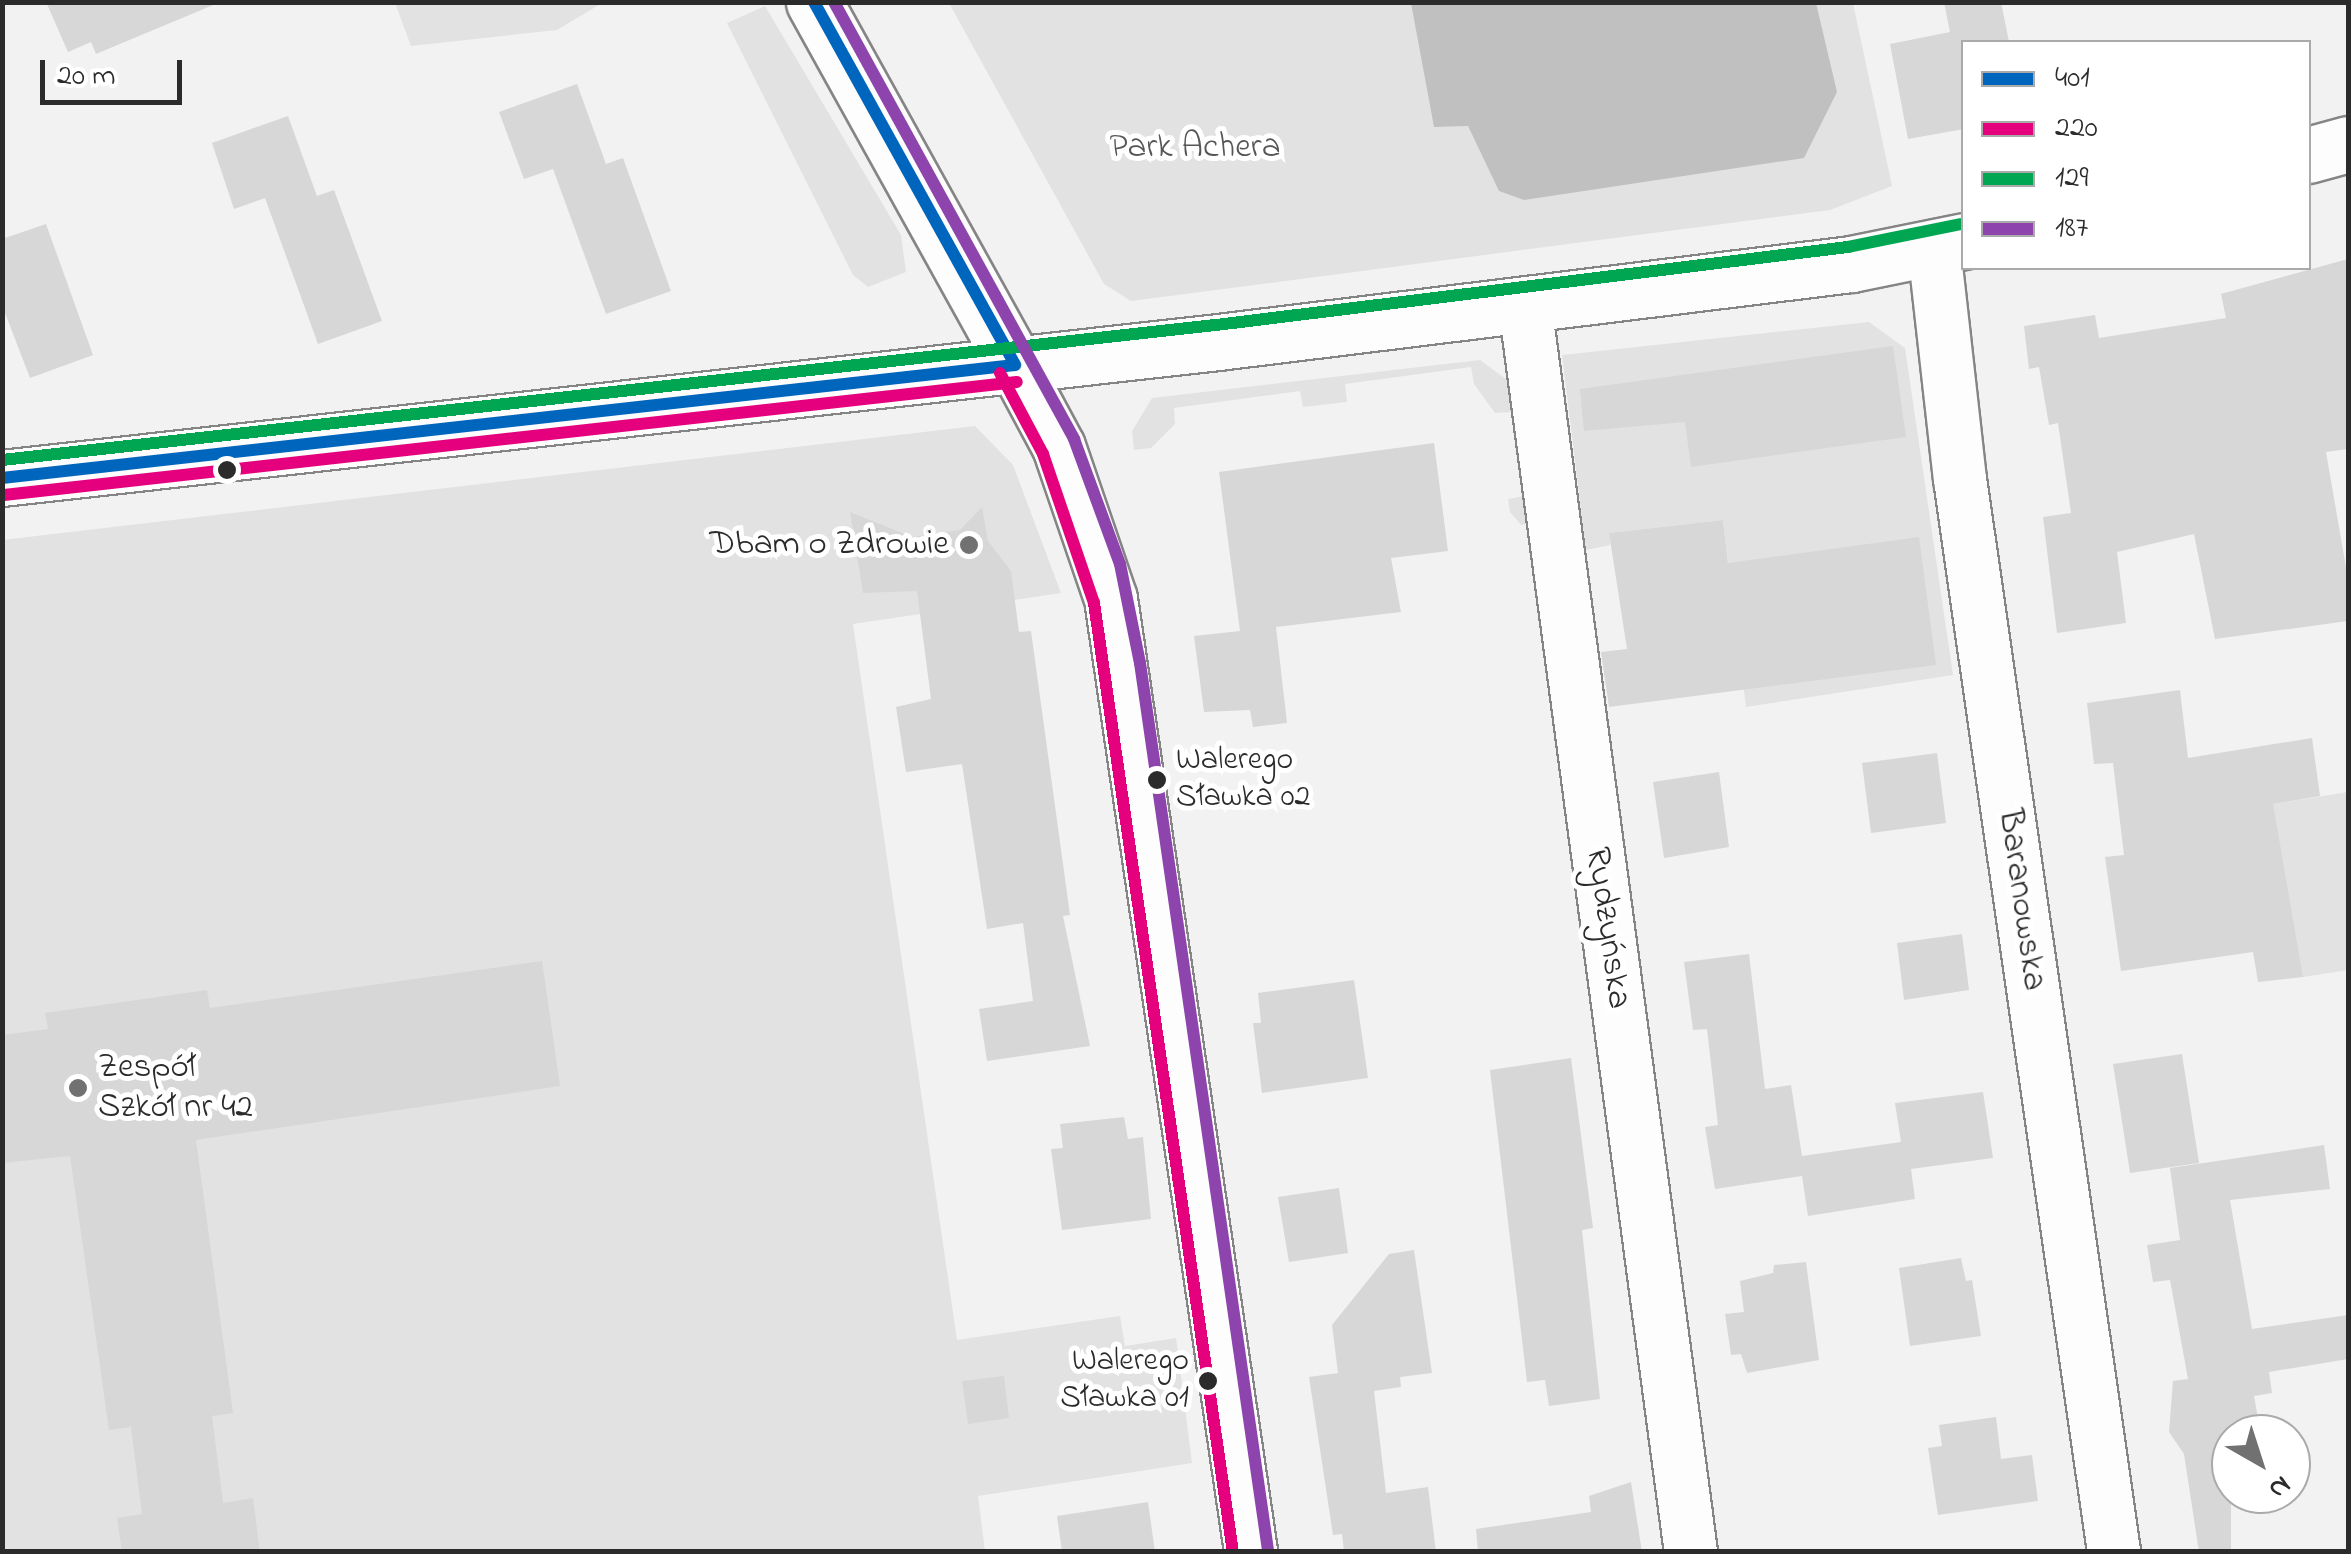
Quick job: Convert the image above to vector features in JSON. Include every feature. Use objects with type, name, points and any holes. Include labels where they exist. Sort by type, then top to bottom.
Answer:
[{"type":"street","points":[[814,2],[1014,364],[1082,503],[1114,615],[1251,1552]]},
{"type":"street","points":[[2311,154],[2348,144]]},
{"type":"street","points":[[2,478],[1525,304],[1949,244]]},
{"type":"street","name":"Baranowska","points":[[1949,244],[1960,479],[2114,1552]]},
{"type":"street","name":"Rydzyńska","points":[[1525,304],[1692,1552]]},
{"type":"shaded area","points":[[395,2],[602,3],[557,30],[411,46]]},
{"type":"shaded area","name":"Park Achera","points":[[949,3],[1853,3],[1892,186],[1830,210],[1131,301],[1104,284]]},
{"type":"shaded area","points":[[1411,3],[1816,3],[1837,92],[1804,158],[1524,200],[1499,191],[1468,126],[1434,127]]},
{"type":"shaded area","points":[[765,6],[901,235],[906,272],[868,287],[853,275],[727,23]]},
{"type":"shaded area","points":[[1869,322],[1905,348],[1953,675],[1746,707],[1723,520],[1610,533],[1610,545],[1586,550],[1562,355]]},
{"type":"shaded area","points":[[1480,360],[1514,385],[1533,523],[1521,525],[1510,512],[1508,499],[1525,496],[1512,412],[1495,413],[1474,384],[1471,367],[1345,384],[1347,402],[1303,407],[1300,391],[1174,408],[1175,424],[1151,448],[1134,450],[1132,431],[1152,398]]},
{"type":"shaded area","points":[[975,426],[1013,465],[1061,593],[853,624],[957,1340],[1120,1316],[1125,1346],[1176,1338],[1192,1463],[978,1496],[985,1551],[3,1551],[2,540]]},
{"type":"shaded area","points":[[2348,792],[2348,970],[2303,977],[2267,805]]},
{"type":"building","points":[[46,2],[218,3],[96,54],[91,42],[68,52]]},
{"type":"building","points":[[1944,2],[2001,2],[2009,40],[1961,40],[1961,130],[1908,139],[1890,44],[1950,32]]},
{"type":"building","points":[[577,84],[606,164],[623,158],[671,291],[606,314],[553,169],[524,179],[499,112]]},
{"type":"building","points":[[288,116],[317,196],[334,190],[382,321],[318,344],[265,198],[234,209],[212,143]]},
{"type":"building","points":[[46,224],[93,355],[30,378],[2,305],[2,239]]},
{"type":"building","points":[[2348,259],[2348,449],[2326,452],[2348,579],[2348,621],[2215,639],[2194,534],[2117,552],[2126,623],[2057,633],[2043,517],[2071,513],[2058,423],[2049,425],[2039,367],[2029,369],[2024,326],[2095,315],[2099,338],[2226,318],[2221,294]]},
{"type":"building","points":[[1893,346],[1906,437],[1691,467],[1685,422],[1584,431],[1580,389]]},
{"type":"building","points":[[1434,443],[1448,551],[1391,558],[1401,612],[1276,627],[1287,723],[1253,727],[1250,710],[1204,712],[1194,636],[1240,631],[1219,472]]},
{"type":"building","points":[[982,507],[988,541],[1011,571],[1019,632],[1031,631],[1070,915],[1063,916],[1090,1046],[987,1061],[979,1009],[1033,1001],[1023,923],[987,929],[962,764],[906,772],[896,707],[931,699],[917,591],[863,593],[850,512],[912,537],[960,530]]},
{"type":"building","points":[[1723,520],[1728,563],[1919,537],[1936,665],[1609,707],[1601,652],[1627,649],[1609,533]]},
{"type":"building","points":[[2180,690],[2188,758],[2312,738],[2320,796],[2273,804],[2303,977],[2258,982],[2253,952],[2121,971],[2105,857],[2124,855],[2113,763],[2094,764],[2087,703]]},
{"type":"building","points":[[1937,753],[1946,823],[1871,833],[1862,763]]},
{"type":"building","points":[[1719,772],[1729,847],[1664,858],[1653,782]]},
{"type":"building","points":[[1962,934],[1969,990],[1904,1000],[1897,943]]},
{"type":"building","points":[[1749,954],[1765,1089],[1791,1085],[1802,1156],[1901,1142],[1895,1103],[1983,1092],[1993,1158],[1911,1169],[1915,1199],[1808,1216],[1802,1176],[1715,1189],[1705,1127],[1718,1125],[1707,1029],[1693,1030],[1684,962]]},
{"type":"building","points":[[542,961],[560,1086],[196,1140],[233,1413],[212,1416],[223,1503],[253,1498],[260,1552],[122,1552],[117,1518],[142,1514],[131,1427],[109,1430],[70,1156],[2,1163],[2,1035],[48,1029],[45,1013],[207,990],[210,1008]]},
{"type":"building","points":[[1354,980],[1368,1078],[1262,1093],[1253,1023],[1261,1023],[1258,993]]},
{"type":"building","points":[[2182,1054],[2199,1163],[2130,1173],[2113,1064]]},
{"type":"building","points":[[1571,1058],[1593,1228],[1582,1230],[1600,1399],[1549,1406],[1545,1380],[1527,1382],[1490,1070]]},
{"type":"building","points":[[1124,1117],[1128,1139],[1143,1137],[1151,1219],[1062,1230],[1051,1149],[1063,1148],[1060,1124]]},
{"type":"building","points":[[2324,1145],[2330,1189],[2230,1200],[2252,1329],[2348,1315],[2348,1359],[2269,1372],[2272,1393],[2254,1396],[2257,1414],[2211,1414],[2211,1514],[2231,1514],[2231,1552],[2199,1552],[2184,1454],[2169,1432],[2173,1381],[2188,1379],[2170,1280],[2153,1282],[2147,1245],[2180,1240],[2170,1168]]},
{"type":"building","points":[[1339,1188],[1348,1253],[1289,1262],[1278,1197]]},
{"type":"building","points":[[1414,1250],[1432,1373],[1400,1377],[1401,1387],[1374,1391],[1386,1493],[1428,1487],[1436,1552],[1344,1552],[1342,1534],[1333,1535],[1309,1377],[1338,1373],[1332,1325],[1389,1254]]},
{"type":"building","points":[[1961,1258],[1966,1281],[1972,1280],[1981,1336],[1910,1346],[1899,1268]]},
{"type":"building","points":[[1806,1262],[1819,1360],[1747,1373],[1741,1354],[1731,1355],[1725,1314],[1744,1312],[1740,1281],[1773,1273],[1774,1265]]},
{"type":"building","points":[[1004,1376],[1009,1418],[968,1424],[962,1381]]},
{"type":"building","points":[[1996,1417],[2001,1459],[2032,1455],[2038,1501],[1938,1515],[1928,1448],[1942,1446],[1939,1425]]},
{"type":"building","points":[[1631,1482],[1642,1552],[1478,1552],[1476,1529],[1591,1512],[1589,1496]]},
{"type":"building","points":[[1148,1502],[1155,1552],[1062,1552],[1057,1516]]},
{"type":"transit line","name":"401","points":[[814,2],[1015,365]]},
{"type":"transit line","name":"187","points":[[834,2],[1074,439],[1120,564],[1140,663],[1268,1550]]},
{"type":"transit line","name":"129","points":[[2,460],[1216,325],[1848,247],[1961,224]]},
{"type":"transit line","name":"401","points":[[2,478],[1015,365]]},
{"type":"transit line","name":"220","points":[[1000,373],[1043,454],[1094,603],[1233,1552]]},
{"type":"transit line","name":"220","points":[[4,495],[1017,382]]},
{"type":"place","name":"Dbam o Zdrowie","points":[[969,545]]},
{"type":"place","name":"Walerego Sławka 02","points":[[1157,780]]},
{"type":"place","name":"Zespół Szkół nr 42","points":[[78,1088]]},
{"type":"place","name":"Walerego Sławka 01","points":[[1208,1381]]}]
